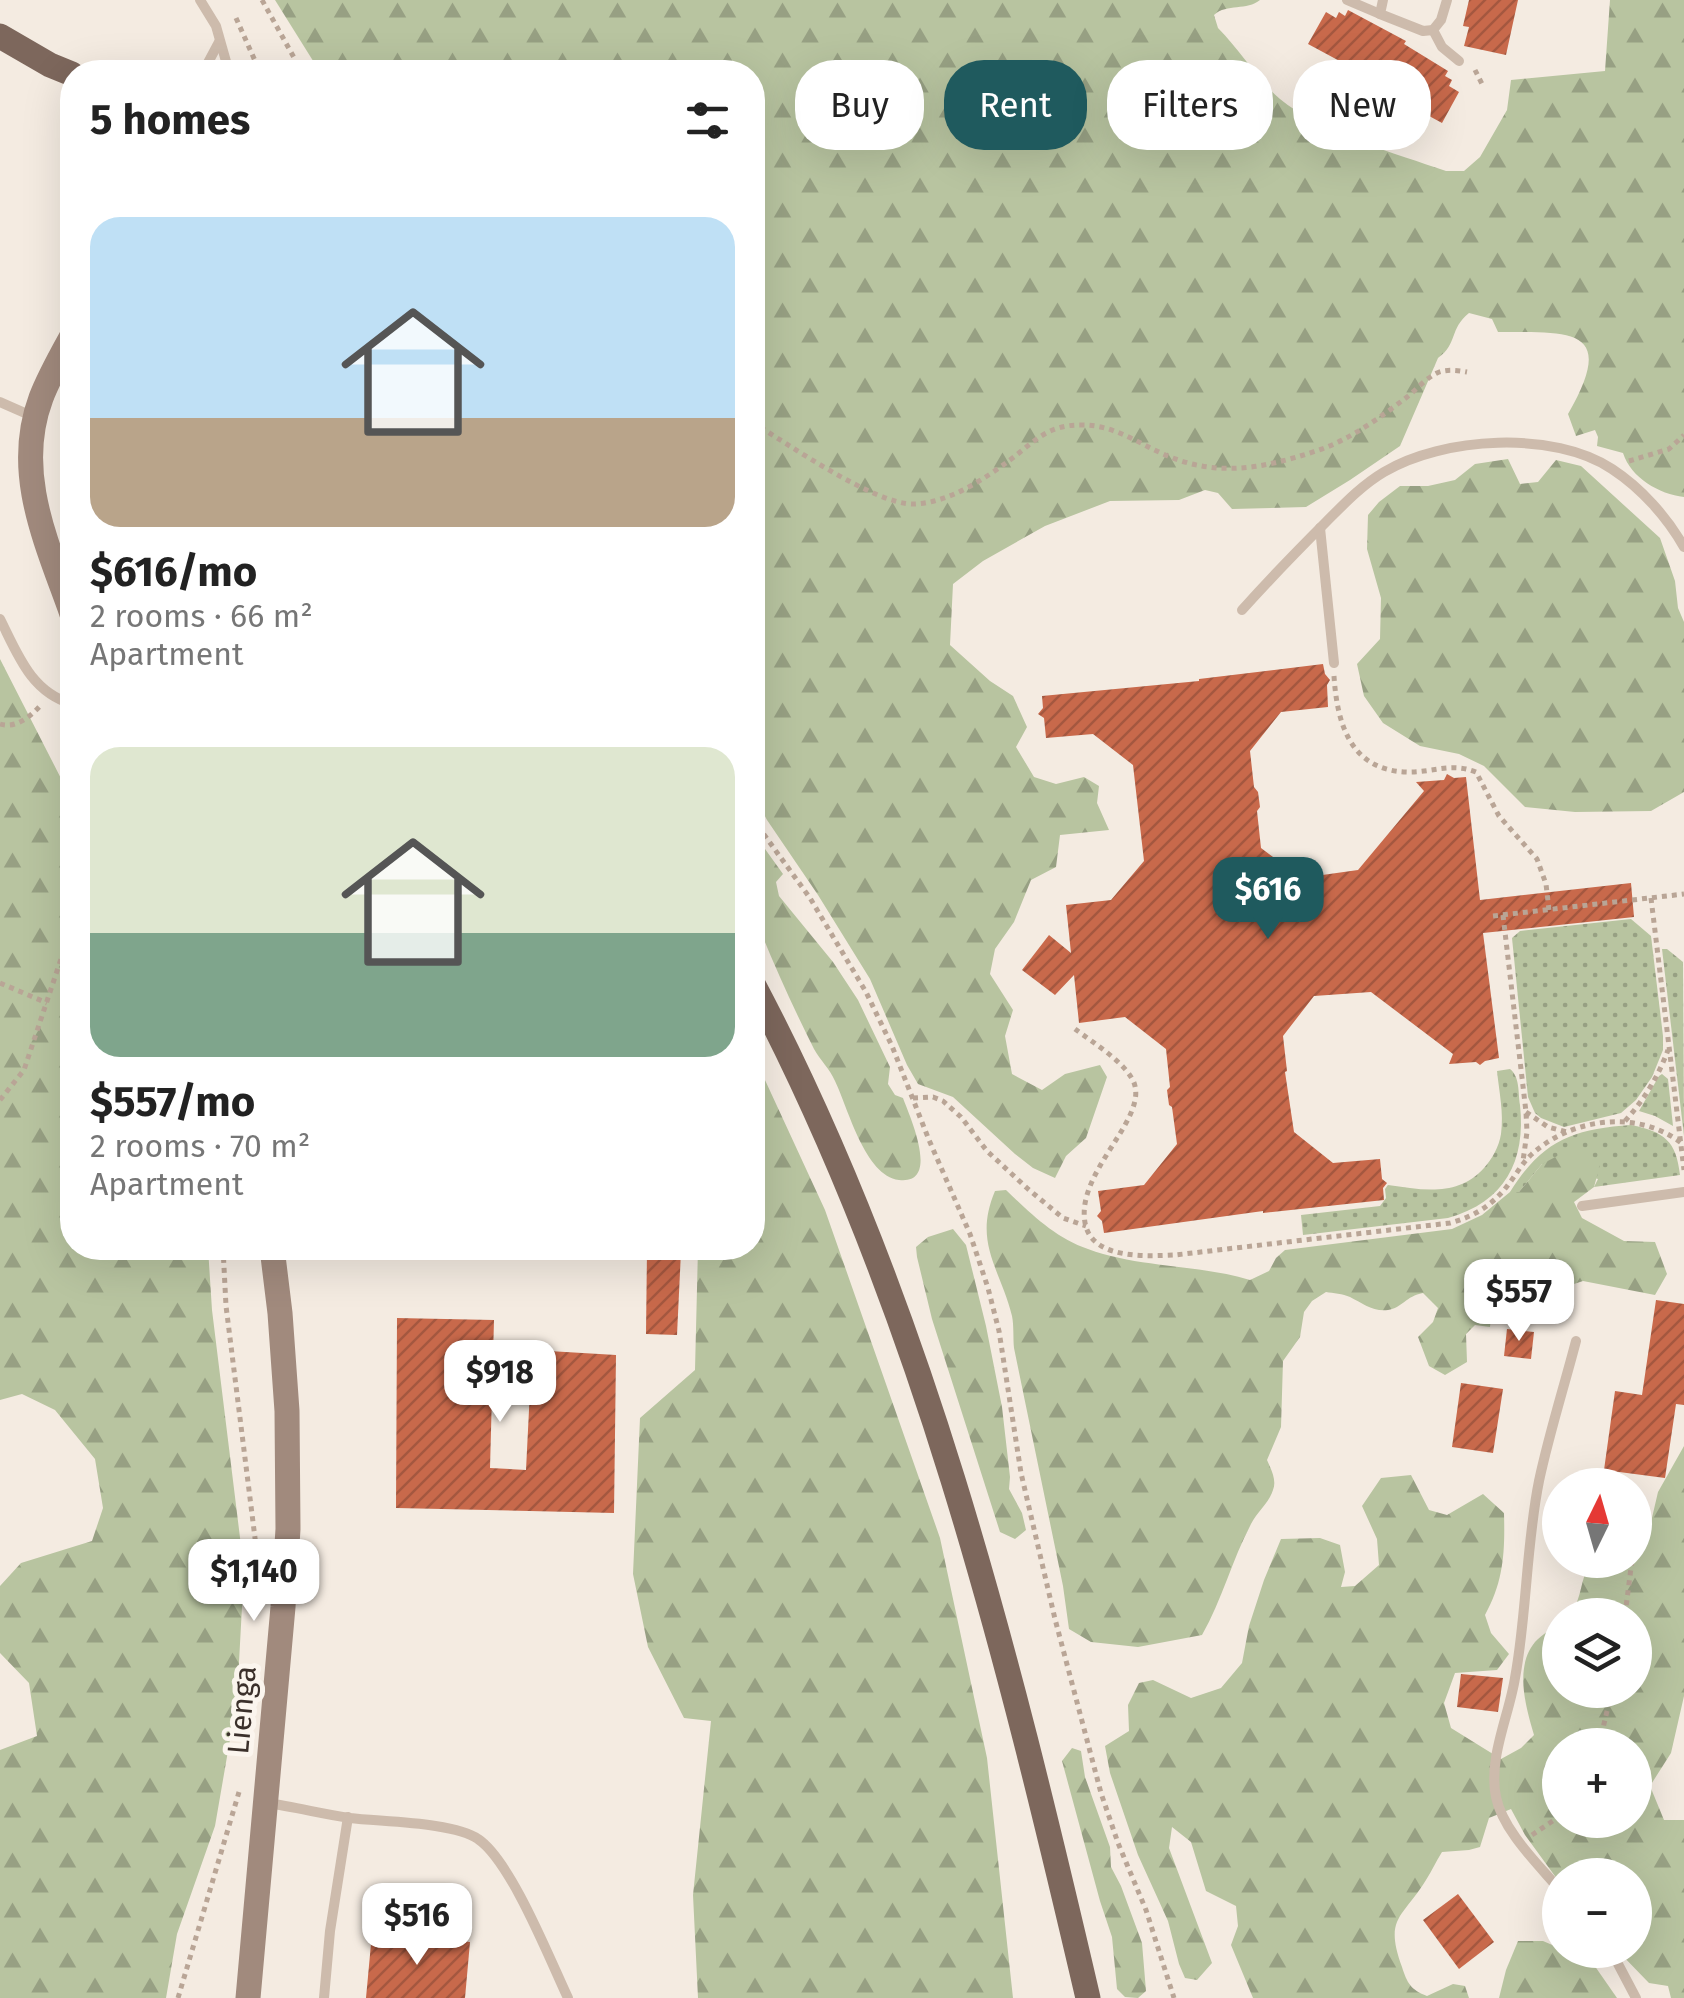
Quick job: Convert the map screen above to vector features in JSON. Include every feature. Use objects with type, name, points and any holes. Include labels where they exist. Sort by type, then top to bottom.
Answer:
[{"type":"main road","points":[[0,36],[60,69]]},
{"type":"main road","points":[[765,1009],[823,1131],[882,1272],[929,1403],[1013,1688],[1088,1998]]},
{"type":"street","points":[[60,360],[34,418],[29,452],[34,501],[60,580]]},
{"type":"street","name":"Lienga","points":[[248,1998],[289,1500],[285,1378],[273,1260]]},
{"type":"lane","points":[[200,0],[216,26],[226,60]]},
{"type":"lane","points":[[1347,0],[1423,31],[1433,30],[1448,0]]},
{"type":"lane","points":[[1380,14],[1383,0]]},
{"type":"lane","points":[[1433,30],[1442,47],[1460,61]]},
{"type":"lane","points":[[209,60],[219,42]]},
{"type":"lane","points":[[0,402],[34,418]]},
{"type":"lane","points":[[1242,610],[1357,491],[1382,472],[1438,450],[1500,443],[1534,444],[1610,467],[1660,512],[1684,547]]},
{"type":"lane","points":[[1320,528],[1334,664]]},
{"type":"lane","points":[[0,619],[33,680],[60,699]]},
{"type":"lane","points":[[1582,1206],[1684,1192]]},
{"type":"lane","points":[[1542,1868],[1501,1813],[1496,1794],[1496,1764],[1516,1678],[1539,1480],[1576,1341]]},
{"type":"lane","points":[[266,1803],[450,1829],[477,1837],[511,1881],[568,1998]]},
{"type":"lane","points":[[324,1998],[348,1817]]},
{"type":"lane","points":[[1619,1968],[1636,1998]]},
{"type":"path","points":[[262,0],[295,60]]},
{"type":"path","points":[[236,18],[255,60]]},
{"type":"path","points":[[765,430],[869,491],[914,504],[937,501],[972,484],[1040,436],[1061,426],[1084,425],[1121,432],[1188,464],[1215,470],[1270,465],[1323,449],[1395,406],[1441,371],[1466,372]]},
{"type":"path","points":[[1610,467],[1669,448],[1684,436]]},
{"type":"path","points":[[1334,664],[1336,704],[1342,730],[1351,743],[1366,759],[1388,769],[1407,772],[1449,766],[1476,772],[1499,816],[1537,859],[1546,884],[1549,910]]},
{"type":"path","points":[[0,724],[8,726],[22,721],[49,694]]},
{"type":"path","points":[[765,836],[810,898],[866,992],[964,1218],[1002,1345],[1021,1473],[1055,1619],[1108,1814],[1146,1910],[1174,1998]]},
{"type":"path","points":[[1492,916],[1684,894]]},
{"type":"path","points":[[1652,898],[1684,1170]]},
{"type":"path","points":[[1503,915],[1526,1112],[1522,1164]]},
{"type":"path","points":[[0,1100],[24,1070],[60,963]]},
{"type":"path","points":[[0,983],[47,1003]]},
{"type":"path","points":[[1075,1029],[1126,1070],[1136,1096],[1088,1193],[1086,1226],[1103,1248],[1117,1252],[1163,1256],[1466,1219],[1506,1189],[1522,1164],[1541,1147],[1567,1132],[1610,1122],[1651,1125],[1682,1143]]},
{"type":"path","points":[[1625,1121],[1655,1080],[1669,1048]]},
{"type":"path","points":[[913,1098],[933,1096],[943,1100],[986,1151],[1028,1189],[1062,1218],[1086,1226]]},
{"type":"path","points":[[1526,1112],[1548,1127],[1567,1132]]},
{"type":"path","points":[[223,1260],[258,1568]]},
{"type":"path","points":[[178,1998],[242,1777]]},
{"type":"path","points":[[1520,1841],[1542,1830]]},
{"type":"green space","points":[[275,0],[1260,0],[1214,15],[1218,28],[1245,60],[1107,60],[1107,150],[1273,150],[1273,92],[1293,109],[1293,150],[1385,150],[1446,171],[1464,171],[1480,157],[1507,110],[1511,80],[1605,71],[1610,0],[1684,0],[1684,497],[1647,483],[1632,470],[1623,453],[1597,446],[1595,430],[1576,436],[1568,414],[1588,364],[1587,350],[1579,340],[1547,333],[1498,332],[1492,319],[1469,313],[1438,358],[1400,446],[1306,507],[1232,509],[1218,493],[1205,490],[1179,500],[1110,501],[1045,526],[983,561],[953,584],[950,645],[1013,696],[1027,727],[1016,747],[1034,777],[1056,784],[1084,777],[1099,786],[1097,803],[1109,830],[1060,835],[1056,867],[1031,880],[1014,922],[995,949],[990,974],[1013,1010],[1005,1036],[1012,1074],[1042,1090],[1065,1074],[1100,1065],[1107,1077],[1086,1138],[1066,1156],[1055,1178],[1015,1154],[953,1097],[918,1084],[870,979],[765,816],[765,60],[312,60]]},
{"type":"green space","points":[[1508,459],[1520,484],[1538,482],[1556,460],[1581,466],[1660,538],[1684,622],[1684,792],[1651,811],[1575,812],[1525,807],[1484,766],[1459,754],[1420,746],[1383,723],[1364,696],[1357,664],[1380,639],[1381,598],[1367,549],[1368,515],[1400,486],[1428,486],[1455,480],[1475,464]]},
{"type":"green space","points":[[0,659],[60,776],[60,1260],[209,1260],[244,1570],[237,1699],[215,1826],[177,1934],[166,1998],[0,1998],[0,1750],[37,1736],[29,1683],[0,1653],[0,1586],[21,1563],[92,1541],[103,1508],[95,1459],[55,1410],[22,1394],[0,1400]]},
{"type":"green space","points":[[765,849],[783,874],[776,882],[779,896],[833,962],[858,1000],[890,1067],[888,1084],[895,1095],[903,1098],[919,1148],[921,1161],[912,1179],[887,1176],[867,1154],[833,1077],[814,1049],[765,941]]},
{"type":"green space","points":[[1631,919],[1651,936],[1663,1050],[1652,1077],[1621,1113],[1564,1127],[1535,1113],[1528,1097],[1512,938],[1520,931]]},
{"type":"green space","points":[[1662,949],[1683,962],[1684,1136]]},
{"type":"green space","points":[[1510,1069],[1518,1085],[1519,1144],[1508,1176],[1484,1201],[1448,1218],[1303,1235],[1301,1215],[1380,1206],[1388,1185],[1439,1189],[1463,1184],[1474,1177],[1490,1161],[1499,1144],[1502,1118],[1497,1071]]},
{"type":"green space","points":[[1662,1074],[1668,1079],[1673,1126],[1639,1111]]},
{"type":"green space","points":[[765,1080],[825,1210],[940,1538],[987,1758],[1013,1998],[698,1998],[693,1895],[711,1721],[684,1718],[648,1647],[633,1574],[640,1418],[695,1370],[698,1260],[765,1260]]},
{"type":"green space","points":[[1631,1125],[1667,1140],[1680,1175],[1594,1187],[1598,1179],[1542,1164],[1519,1192],[1510,1192],[1534,1161],[1560,1141],[1592,1130]]},
{"type":"green space","points":[[1565,1152],[1589,1154],[1600,1165],[1594,1187],[1574,1202],[1582,1218],[1624,1241],[1655,1242],[1667,1274],[1655,1295],[1583,1281],[1556,1290],[1538,1305],[1522,1292],[1506,1288],[1493,1299],[1490,1327],[1475,1325],[1466,1334],[1467,1362],[1445,1375],[1429,1366],[1418,1337],[1433,1322],[1438,1308],[1423,1293],[1383,1310],[1326,1292],[1304,1312],[1300,1337],[1283,1361],[1281,1427],[1267,1460],[1274,1478],[1273,1490],[1244,1538],[1202,1635],[1138,1647],[1091,1642],[1069,1629],[1014,1348],[1012,1316],[988,1241],[989,1209],[995,1191],[1006,1190],[1054,1232],[1088,1249],[1127,1260],[1250,1280],[1269,1271],[1285,1250],[1452,1229],[1482,1215],[1510,1192],[1519,1192],[1542,1164]]},
{"type":"green space","points":[[953,1229],[966,1245],[986,1326],[1002,1407],[1009,1489],[1026,1530],[1015,1539],[1000,1532],[932,1319],[917,1257],[916,1247],[928,1237]]},
{"type":"green space","points":[[1684,1446],[1684,1696],[1671,1753],[1652,1783],[1652,1728],[1542,1728],[1542,1838],[1652,1838],[1652,1791],[1664,1820],[1684,1820],[1684,1998],[1671,1998],[1668,1986],[1649,1983],[1634,1968],[1652,1968],[1652,1858],[1542,1858],[1511,1809],[1489,1818],[1480,1847],[1442,1852],[1395,1928],[1397,1951],[1413,1988],[1427,1996],[1453,1984],[1465,1986],[1469,1998],[1253,1998],[1231,1945],[1238,1926],[1236,1906],[1206,1891],[1191,1842],[1172,1827],[1169,1848],[1212,1963],[1197,1980],[1185,1978],[1168,1921],[1138,1855],[1110,1773],[1105,1746],[1129,1731],[1128,1705],[1139,1683],[1153,1680],[1191,1698],[1221,1688],[1242,1663],[1249,1626],[1281,1539],[1320,1538],[1340,1545],[1345,1572],[1341,1587],[1355,1586],[1379,1565],[1377,1539],[1362,1506],[1381,1478],[1411,1475],[1429,1510],[1447,1515],[1483,1494],[1504,1513],[1502,1565],[1485,1615],[1491,1633],[1509,1654],[1497,1670],[1455,1673],[1444,1703],[1451,1728],[1501,1759],[1534,1735],[1523,1675],[1529,1652],[1542,1636],[1542,1708],[1652,1708],[1652,1598],[1578,1598],[1584,1578],[1652,1578],[1652,1518],[1658,1492]]},
{"type":"green space","points":[[1072,1748],[1081,1751],[1085,1777],[1110,1847],[1111,1867],[1142,1943],[1146,1991],[1138,1998],[1125,1997],[1117,1989],[1112,1937],[1062,1761]]},
{"type":"green space","points":[[1518,1941],[1542,1941],[1542,1968],[1596,1968],[1617,1998],[1499,1998]]},
{"type":"building","points":[[1469,0],[1518,0],[1506,55],[1464,46],[1469,27],[1463,26]]},
{"type":"building","points":[[1348,10],[1406,41],[1404,44],[1430,60],[1338,60],[1308,44],[1326,12],[1336,18],[1339,12],[1345,16]]},
{"type":"building","points":[[1431,61],[1448,71],[1445,76],[1452,80],[1449,86],[1459,92],[1442,123],[1431,117]]},
{"type":"building","points":[[1323,664],[1330,680],[1328,707],[1281,712],[1250,751],[1260,807],[1257,811],[1261,848],[1301,878],[1358,870],[1424,791],[1416,782],[1444,780],[1447,774],[1466,777],[1480,900],[1631,883],[1634,917],[1483,933],[1499,1058],[1480,1065],[1449,1064],[1453,1054],[1371,992],[1314,996],[1283,1036],[1294,1132],[1333,1163],[1380,1159],[1382,1179],[1387,1183],[1383,1188],[1384,1200],[1263,1211],[1104,1233],[1097,1216],[1101,1211],[1098,1191],[1144,1185],[1177,1144],[1167,1090],[1170,1087],[1166,1049],[1125,1017],[1079,1023],[1074,975],[1055,995],[1022,970],[1049,935],[1071,953],[1066,905],[1111,900],[1144,861],[1133,765],[1093,734],[1046,738],[1044,718],[1038,714],[1043,708],[1042,696]]},
{"type":"building","points":[[647,1260],[681,1260],[677,1335],[646,1334]]},
{"type":"building","points":[[1656,1300],[1684,1304],[1684,1405],[1676,1404],[1665,1478],[1652,1476],[1652,1468],[1604,1468],[1615,1391],[1642,1395]]},
{"type":"building","points":[[397,1318],[494,1320],[490,1468],[526,1470],[532,1350],[616,1355],[614,1513],[396,1508]]},
{"type":"building","points":[[1507,1329],[1534,1332],[1531,1359],[1504,1356]]},
{"type":"building","points":[[1461,1383],[1503,1389],[1493,1453],[1452,1447]]},
{"type":"building","points":[[1461,1674],[1503,1678],[1498,1712],[1457,1707]]},
{"type":"building","points":[[1458,1894],[1494,1942],[1459,1969],[1423,1920]]},
{"type":"building","points":[[372,1933],[470,1942],[465,1998],[366,1998]]}]
